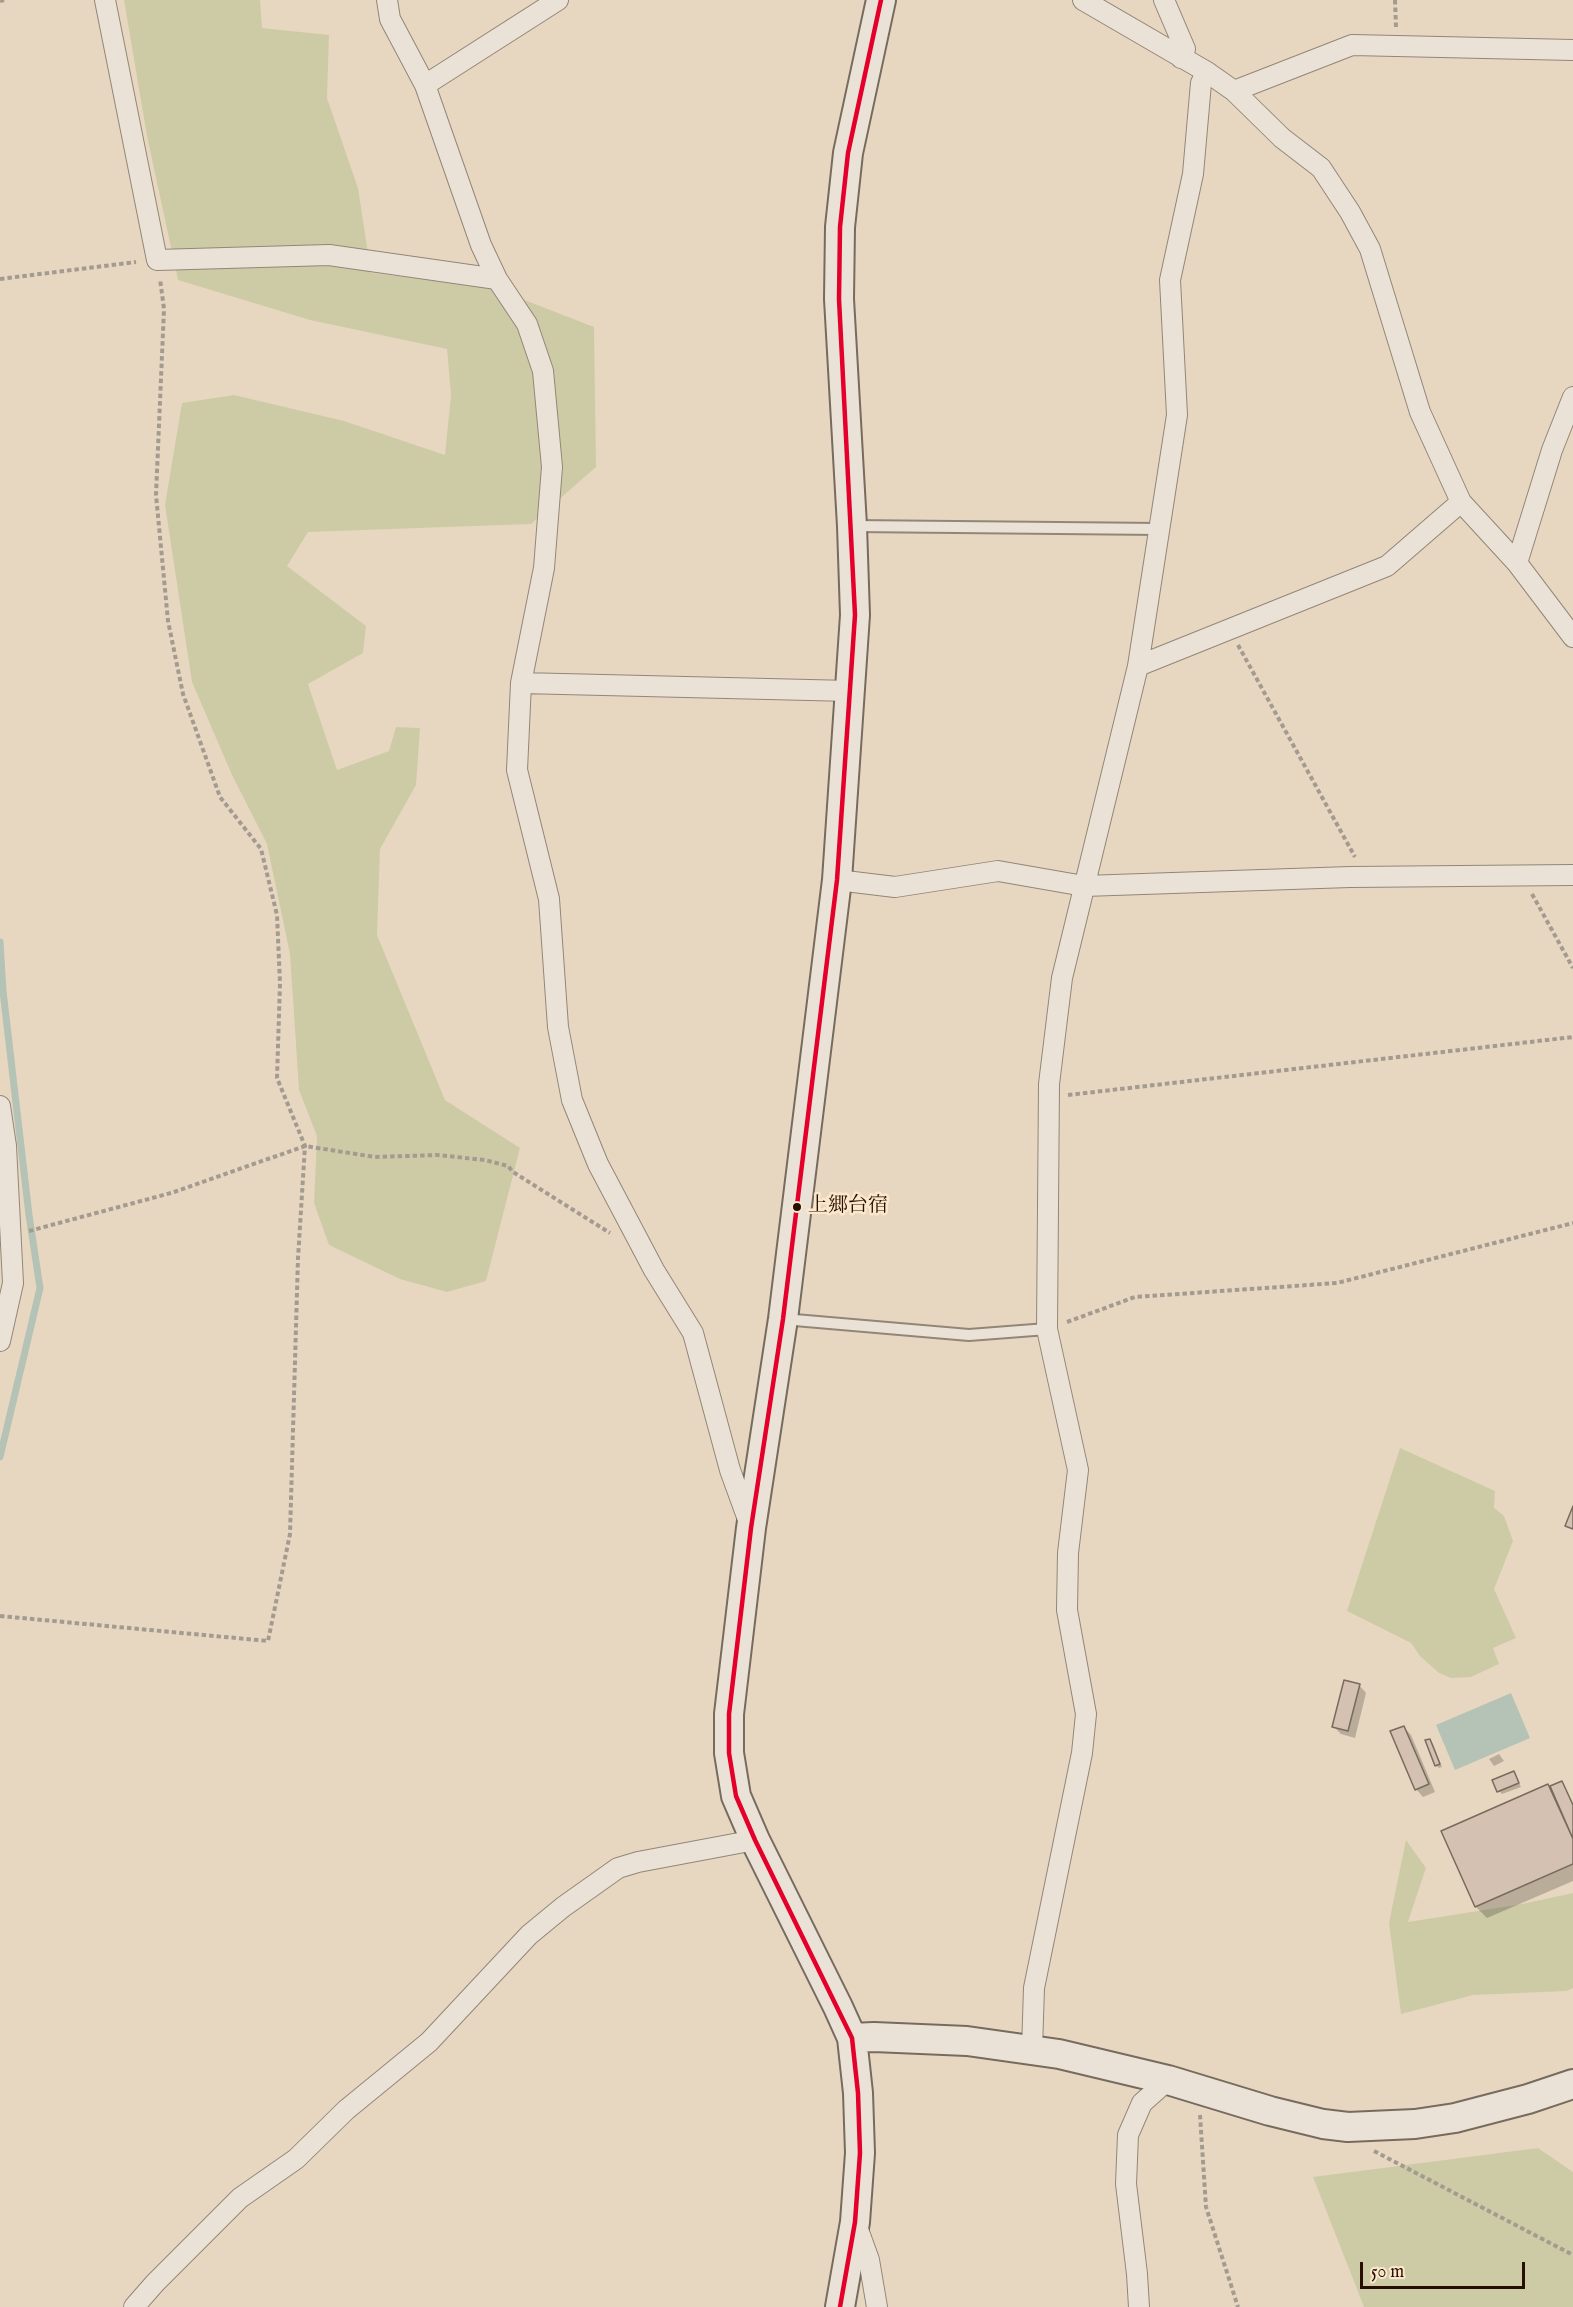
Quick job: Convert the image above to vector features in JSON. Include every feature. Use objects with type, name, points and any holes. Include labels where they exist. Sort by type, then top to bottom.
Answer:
[{"type":"main road","points":[[840,2307],[855,2222],[860,2153],[858,2093],[852,2038],[754,1840],[736,1796],[729,1753],[731,1694],[751,1528],[783,1318],[837,880],[855,615],[839,299],[840,227],[848,153],[881,0]]},
{"type":"main road","points":[[852,2038],[967,2041],[1032,2049],[1168,2080],[1323,2124],[1348,2127],[1376,2127],[1455,2118],[1528,2099],[1573,2084]]},
{"type":"street","points":[[105,0],[157,260],[329,255],[497,279]]},
{"type":"street","points":[[387,0],[390,19],[425,85],[481,245],[497,279],[527,324],[543,370],[552,467],[544,568],[521,683],[517,770],[549,899],[558,1027],[572,1100],[598,1164],[654,1270],[693,1333],[730,1470],[751,1528]]},
{"type":"street","points":[[425,85],[558,0]]},
{"type":"street","points":[[1083,0],[1207,72],[1234,91],[1282,138],[1321,168],[1350,212],[1370,249],[1420,412],[1461,502],[1517,563],[1573,637]]},
{"type":"street","points":[[1164,0],[1185,49],[1181,58]]},
{"type":"street","points":[[1234,91],[1352,45],[1573,50]]},
{"type":"street","points":[[1032,2049],[1034,1988],[1082,1753],[1086,1714],[1067,1610],[1068,1553],[1078,1470],[1047,1329],[1049,1098],[1062,978],[1138,666],[1160,530],[1177,415],[1170,279],[1193,174],[1201,83],[1207,72]]},
{"type":"street","points":[[1517,563],[1552,450],[1573,398]]},
{"type":"street","points":[[1138,666],[1387,566],[1461,502]]},
{"type":"street","points":[[521,683],[850,691]]},
{"type":"street","points":[[837,880],[895,887],[998,871],[1084,886],[1366,877],[1573,875]]},
{"type":"street","points":[[0,1106],[6,1146],[13,1283],[0,1341]]},
{"type":"street","points":[[134,2307],[240,2198],[296,2159],[346,2110],[429,2042],[529,1935],[563,1907],[618,1869],[638,1862],[754,1840]]},
{"type":"street","points":[[1140,2307],[1126,2184],[1128,2135],[1142,2103],[1168,2080]]},
{"type":"street","points":[[855,2222],[869,2260],[877,2307]]},
{"type":"lane","points":[[852,526],[1160,530]]},
{"type":"lane","points":[[783,1318],[969,1335],[1047,1329]]},
{"type":"path","points":[[0,1],[4,0]]},
{"type":"path","points":[[1395,0],[1396,46]]},
{"type":"path","points":[[0,279],[157,260],[164,309],[156,495],[168,621],[183,694],[220,797],[261,849],[277,915],[280,983],[277,1078],[305,1146],[298,1258],[290,1534],[268,1641],[0,1616]]},
{"type":"path","points":[[1229,629],[1366,877]]},
{"type":"path","points":[[1521,875],[1573,968]]},
{"type":"path","points":[[1049,1098],[1573,1037]]},
{"type":"path","points":[[10,1236],[171,1193],[305,1146],[375,1158],[437,1155],[485,1160],[500,1164],[611,1233]]},
{"type":"path","points":[[1047,1329],[1135,1297],[1337,1283],[1573,1223]]},
{"type":"path","points":[[1205,2092],[1199,2109],[1206,2207],[1238,2307]]},
{"type":"path","points":[[1364,2146],[1573,2254]]},
{"type":"shaded area","points":[[124,0],[260,0],[262,28],[329,35],[327,98],[358,188],[371,273],[491,287],[594,327],[596,467],[531,524],[308,532],[287,566],[366,626],[363,653],[308,684],[337,770],[389,751],[396,727],[420,728],[416,785],[380,849],[377,935],[445,1100],[520,1148],[486,1281],[447,1292],[400,1279],[329,1245],[314,1203],[317,1136],[299,1090],[290,954],[267,844],[232,775],[192,682],[165,505],[182,403],[234,395],[344,421],[445,455],[451,395],[447,349],[310,320],[178,280],[147,136]]},
{"type":"shaded area","points":[[1400,1448],[1495,1491],[1494,1508],[1504,1516],[1513,1541],[1494,1589],[1516,1638],[1493,1648],[1499,1664],[1471,1677],[1451,1678],[1439,1673],[1420,1656],[1411,1643],[1347,1611]]},
{"type":"shaded area","points":[[1511,1693],[1530,1738],[1455,1770],[1436,1725]]},
{"type":"shaded area","points":[[1406,1840],[1426,1868],[1408,1922],[1522,1904],[1573,1893],[1573,1988],[1567,1991],[1473,1995],[1401,2014],[1389,1923]]},
{"type":"shaded area","points":[[1538,2148],[1573,2172],[1573,2307],[1364,2307],[1313,2177]]},
{"type":"building","points":[[1573,1506],[1573,1529],[1565,1526]]},
{"type":"building","points":[[1344,1680],[1360,1684],[1348,1731],[1332,1727]]},
{"type":"building","points":[[1404,1726],[1429,1784],[1415,1790],[1390,1731]]},
{"type":"building","points":[[1430,1739],[1440,1764],[1435,1766],[1425,1740]]},
{"type":"building","points":[[1514,1771],[1519,1783],[1497,1792],[1492,1780]]},
{"type":"building","points":[[1562,1781],[1573,1805],[1573,1839],[1550,1786]]},
{"type":"building","points":[[1548,1784],[1573,1839],[1573,1864],[1475,1907],[1441,1831]]},
{"type":"waterway","points":[[0,942],[3,991],[29,1215],[40,1288],[0,1457]]},
{"type":"transit line","points":[[840,2307],[855,2222],[860,2153],[858,2093],[852,2038],[755,1840],[736,1796],[729,1753],[729,1714],[751,1528],[783,1319],[837,880],[855,615],[839,299],[840,227],[848,153],[881,0]]},
{"type":"place","name":"上郷台宿","points":[[797,1207]]}]
